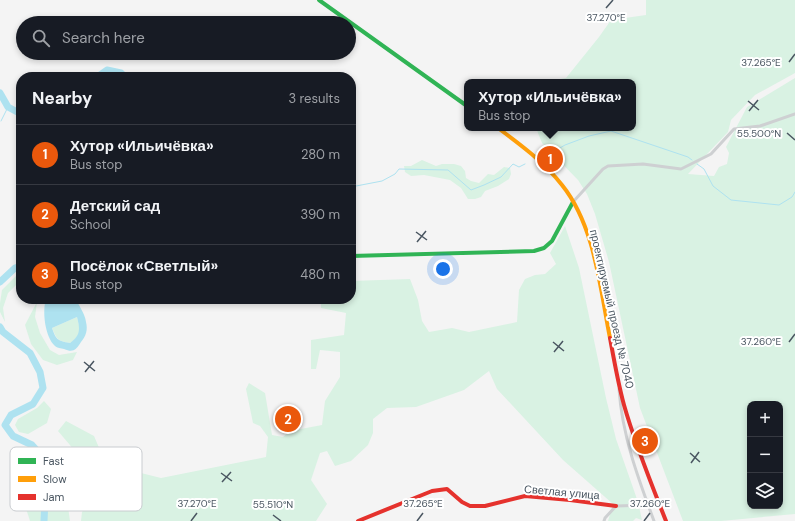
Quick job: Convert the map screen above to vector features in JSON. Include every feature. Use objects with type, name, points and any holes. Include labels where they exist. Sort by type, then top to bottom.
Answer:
[{"type":"main road","points":[[319,0],[341,16]]},
{"type":"main road","points":[[356,26],[464,104]]},
{"type":"main road","name":"проектируемый проезд № 7040","points":[[502,131],[543,163],[573,202],[584,225],[590,241],[624,404],[632,430],[666,521]]},
{"type":"main road","points":[[356,256],[534,251],[543,248],[552,241],[573,202]]},
{"type":"main road","name":"Светлая улица","points":[[358,521],[432,491],[447,489],[464,504],[474,507],[519,496],[570,500],[616,506]]},
{"type":"street","points":[[573,202],[603,169],[608,166],[643,164],[681,169],[711,154],[734,129],[760,126],[795,114]]},
{"type":"street","points":[[618,376],[621,414],[629,449],[654,521]]},
{"type":"street","points":[[604,521],[616,506],[648,505]]},
{"type":"green space","points":[[646,0],[795,0],[795,73],[755,95],[731,120],[728,132],[688,174],[714,176],[719,167],[727,164],[729,153],[726,147],[747,107],[795,78],[795,514],[721,521],[683,521],[640,408],[609,262],[595,214],[587,194],[578,180],[542,143],[537,131],[636,131],[636,79],[560,79],[566,78],[611,20],[646,15]]},
{"type":"green space","points":[[422,160],[436,166],[442,164],[454,164],[461,166],[465,171],[466,178],[479,183],[488,174],[494,175],[504,167],[510,168],[511,174],[509,179],[498,186],[485,191],[481,197],[468,199],[461,188],[450,180],[424,175],[411,176],[405,172],[404,166],[411,166]]},
{"type":"green space","points":[[565,226],[579,268],[616,439],[638,502],[642,520],[636,518],[633,521],[608,521],[613,504],[563,460],[497,389],[489,371],[464,390],[416,407],[387,408],[373,419],[373,433],[368,445],[351,461],[335,466],[327,451],[320,453],[311,480],[327,504],[316,521],[81,521],[83,511],[142,511],[142,473],[161,478],[266,457],[268,437],[260,426],[253,423],[246,389],[249,383],[265,393],[272,435],[283,437],[290,431],[322,425],[325,401],[340,377],[340,352],[320,350],[316,369],[311,369],[311,340],[344,335],[346,313],[321,308],[321,304],[356,304],[356,281],[410,279],[418,300],[422,321],[429,332],[452,328],[469,332],[517,322],[519,290],[525,279],[535,275],[545,274],[556,264],[550,253]]},
{"type":"green space","points":[[16,276],[16,285],[8,293],[3,308],[5,322],[0,312],[2,290]]},
{"type":"green space","points":[[37,304],[35,317],[40,333],[50,350],[59,355],[77,352],[73,360],[57,365],[43,360],[31,344],[25,325]]},
{"type":"green space","points":[[77,317],[79,332],[77,337],[70,343],[58,339],[52,328]]},
{"type":"green space","points":[[44,401],[51,409],[47,423],[28,434],[19,432],[15,425],[18,419],[37,408]]},
{"type":"green space","points":[[66,421],[94,436],[99,447],[72,447],[58,431]]},
{"type":"green space","points":[[27,511],[69,511],[70,521],[30,521]]},
{"type":"water","points":[[45,304],[78,304],[84,316],[87,328],[86,333],[78,347],[70,351],[55,346],[49,337],[45,324]],"holes":[[[77,317],[79,328],[78,334],[70,343],[62,341],[56,337],[52,328]]]},
{"type":"waterway","points":[[104,72],[107,70],[116,72]]},
{"type":"waterway","points":[[0,93],[8,107],[16,111]]},
{"type":"waterway","points":[[1,121],[8,107]]},
{"type":"waterway","points":[[553,152],[565,145],[589,136],[611,131],[688,157],[692,160]]},
{"type":"waterway","points":[[356,186],[382,181],[395,174],[399,169],[448,170],[471,190],[501,177],[513,164],[519,167],[525,164]]},
{"type":"waterway","points":[[697,164],[704,169],[713,186],[731,200],[779,205],[792,197],[795,192]]},
{"type":"waterway","points":[[0,282],[16,268]]},
{"type":"waterway","points":[[0,327],[3,332],[30,353],[40,372],[43,388],[33,404],[11,415],[5,425],[13,436],[34,447]]},
{"type":"waterway","points":[[44,511],[44,521]]},
{"type":"traffic: fast","points":[[319,0],[341,16]]},
{"type":"traffic: fast","points":[[356,26],[464,104]]},
{"type":"traffic: fast","points":[[356,256],[534,251],[544,248],[552,241],[573,202]]},
{"type":"traffic: slow","points":[[502,131],[540,161],[562,185],[573,201],[582,219],[595,258],[610,338]]},
{"type":"traffic: jam","points":[[610,338],[628,420],[666,521]]},
{"type":"traffic: jam","points":[[358,521],[432,491],[447,489],[462,502],[470,506],[485,506],[525,496],[616,506]]},
{"type":"place","name":"Хутор «Ильичёвка»","points":[[550,159]]},
{"type":"place","name":"Детский сад","points":[[288,419]]},
{"type":"place","name":"Посёлок «Светлый»","points":[[645,441]]}]
